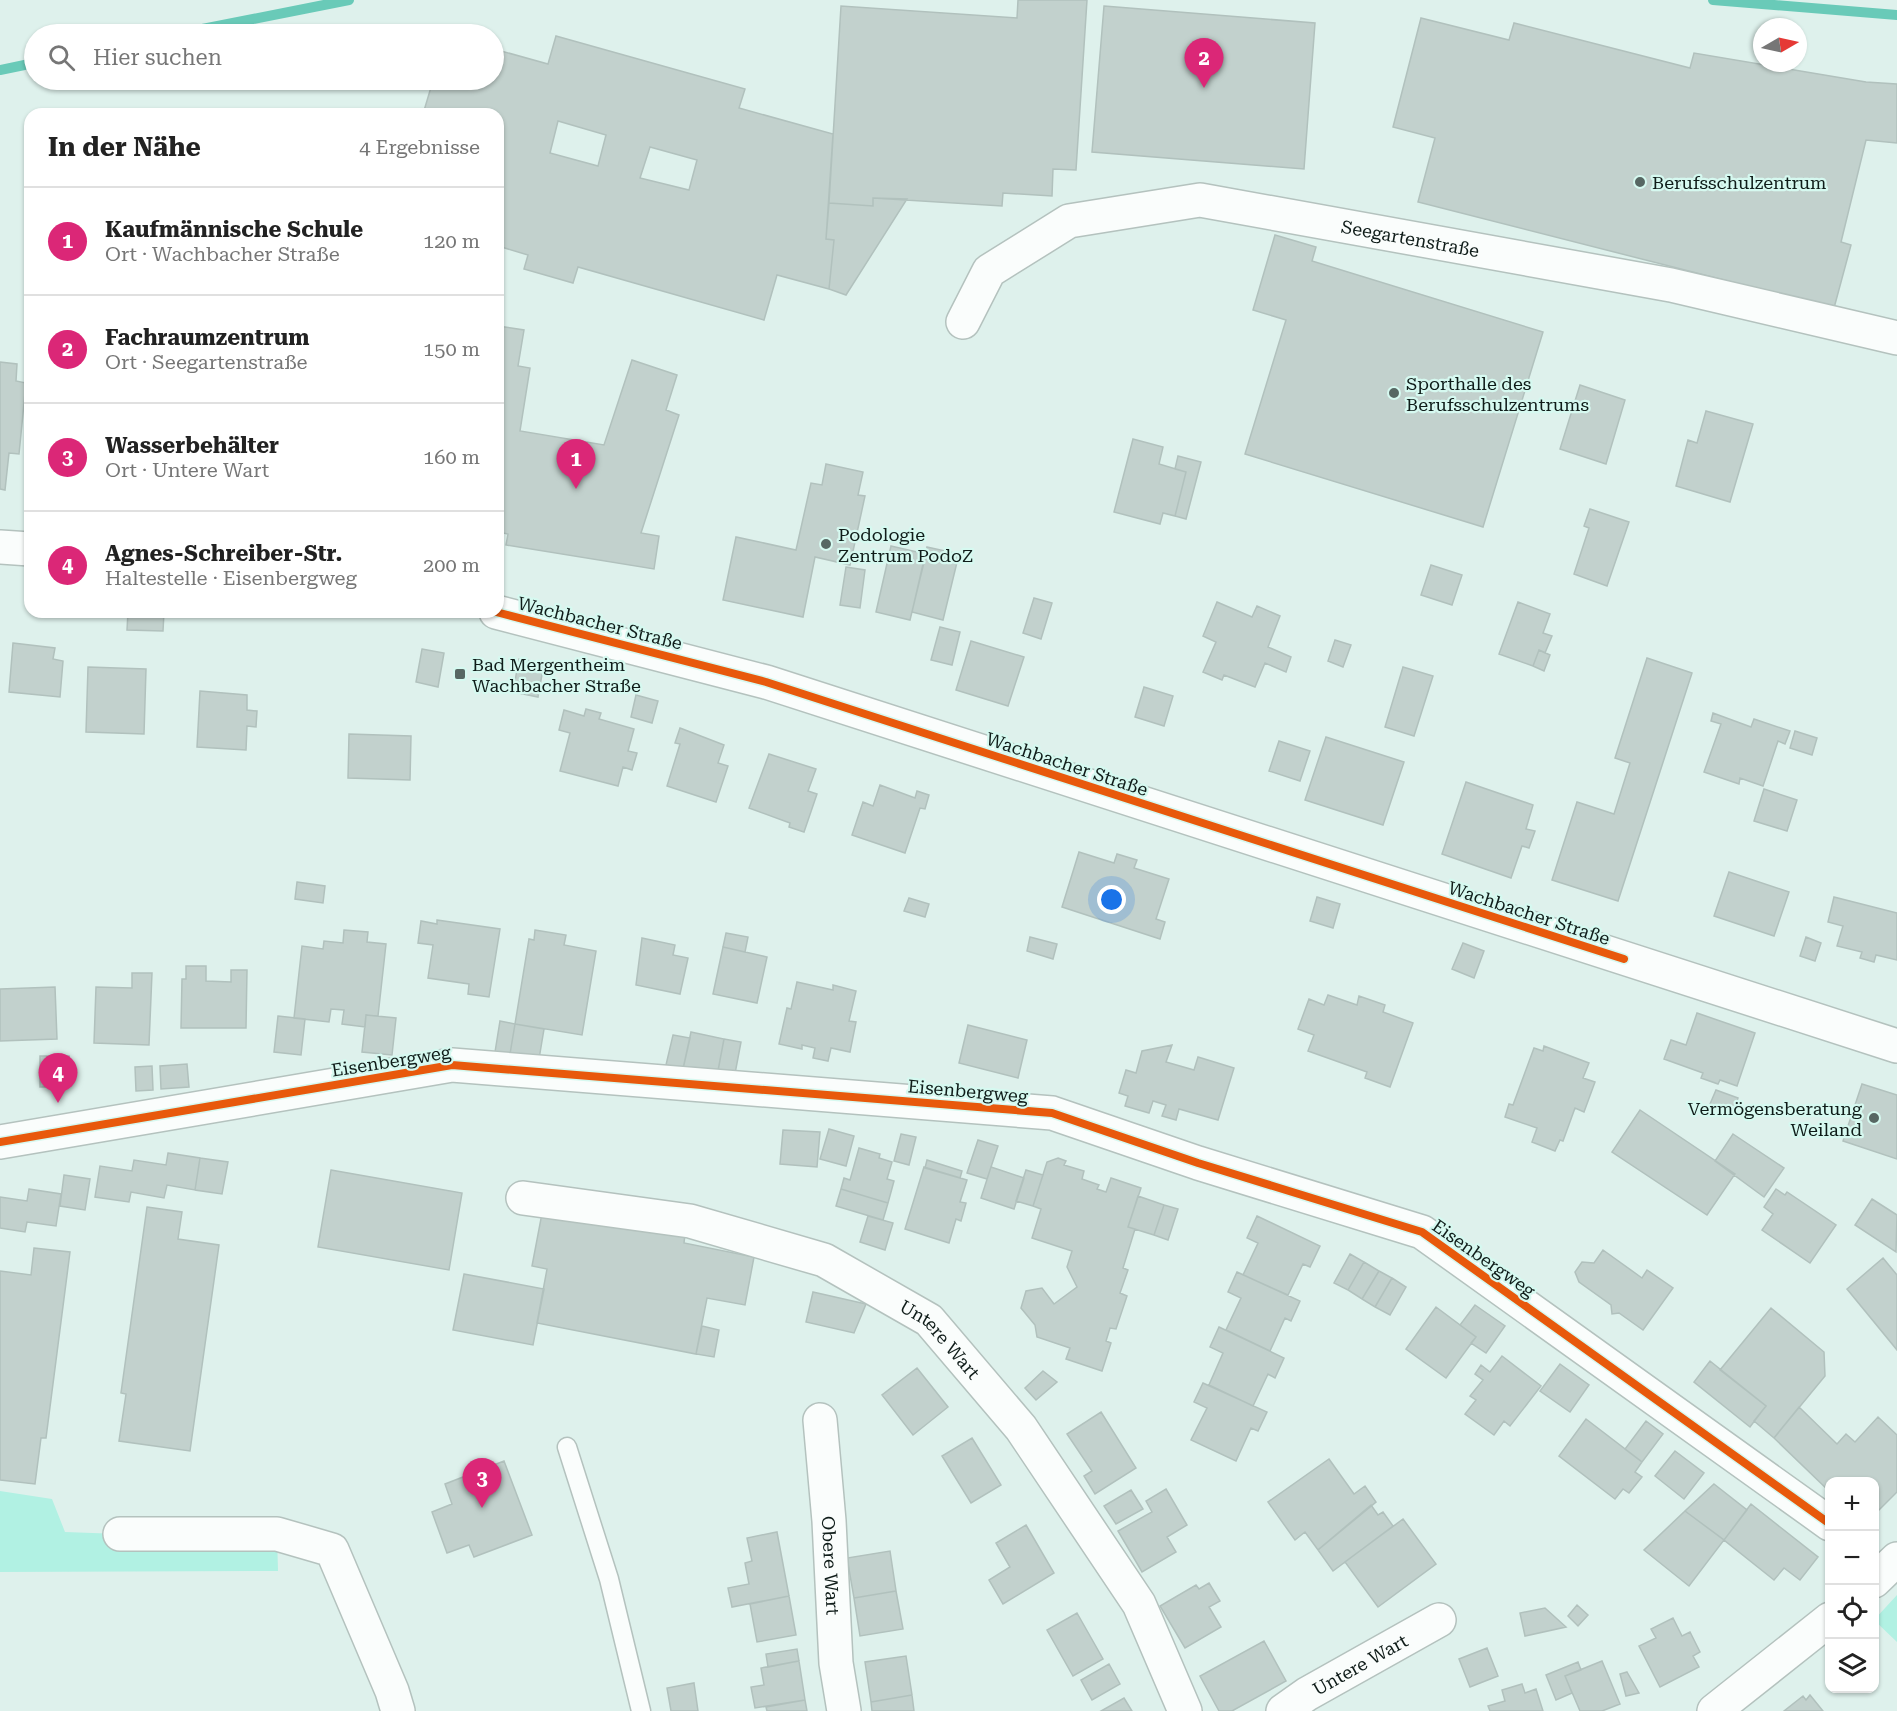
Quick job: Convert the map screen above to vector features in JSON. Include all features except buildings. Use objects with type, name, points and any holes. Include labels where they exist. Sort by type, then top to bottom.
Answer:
[{"type":"street","name":"Seegartenstraße","points":[[963,322],[989,270],[1069,220],[1200,200],[1671,285],[1897,338]]},
{"type":"street","points":[[0,547],[24,549]]},
{"type":"street","name":"Wachbacher Straße","points":[[504,614],[766,682],[1897,1046]]},
{"type":"street","name":"Eisenbergweg","points":[[13,1139],[452,1065],[1052,1113],[1198,1163],[1422,1232],[1825,1520]]},
{"type":"street","points":[[0,1114],[13,1139]]},
{"type":"street","name":"Untere Wart","points":[[524,1198],[690,1221],[824,1260],[929,1320],[1021,1428],[1139,1604],[1185,1711]]},
{"type":"street","name":"Obere Wart","points":[[820,1420],[829,1521],[836,1663],[844,1711]]},
{"type":"street","points":[[120,1534],[277,1534],[332,1550],[392,1691],[398,1711]]},
{"type":"street","name":"Untere Wart","points":[[1283,1711],[1307,1694],[1439,1620]]},
{"type":"street","points":[[1714,1711],[1825,1623]]},
{"type":"lane","points":[[567,1447],[609,1579],[641,1711]]},
{"type":"green space","points":[[0,1491],[52,1499],[65,1532],[277,1534],[278,1571],[0,1572]]},
{"type":"green space","points":[[1897,1595],[1897,1642],[1879,1625],[1879,1615]]},
{"type":"waterway","points":[[228,24],[349,0]]},
{"type":"waterway","points":[[1713,0],[1897,15]]},
{"type":"waterway","points":[[0,70],[24,65]]},
{"type":"cycle path","points":[[504,614],[766,682],[1624,959]]},
{"type":"cycle path","points":[[0,1142],[452,1065],[1052,1113],[1198,1163],[1422,1232],[1825,1520]]},
{"type":"place","name":"Fachraumzentrum","points":[[1204,88]]},
{"type":"place","name":"Berufsschulzentrum","points":[[1640,182]]},
{"type":"place","name":"Sporthalle des Berufsschulzentrums","points":[[1394,393]]},
{"type":"place","name":"Kaufmännische Schule","points":[[576,489]]},
{"type":"place","name":"Podologie Zentrum PodoZ","points":[[826,544]]},
{"type":"place","name":"Bad Mergentheim Wachbacher Straße","points":[[460,674]]},
{"type":"place","name":"Agnes-Schreiber-Str.","points":[[58,1103]]},
{"type":"place","name":"Vermögensberatung Weiland","points":[[1874,1118]]},
{"type":"place","name":"Wasserbehälter","points":[[482,1508]]}]
